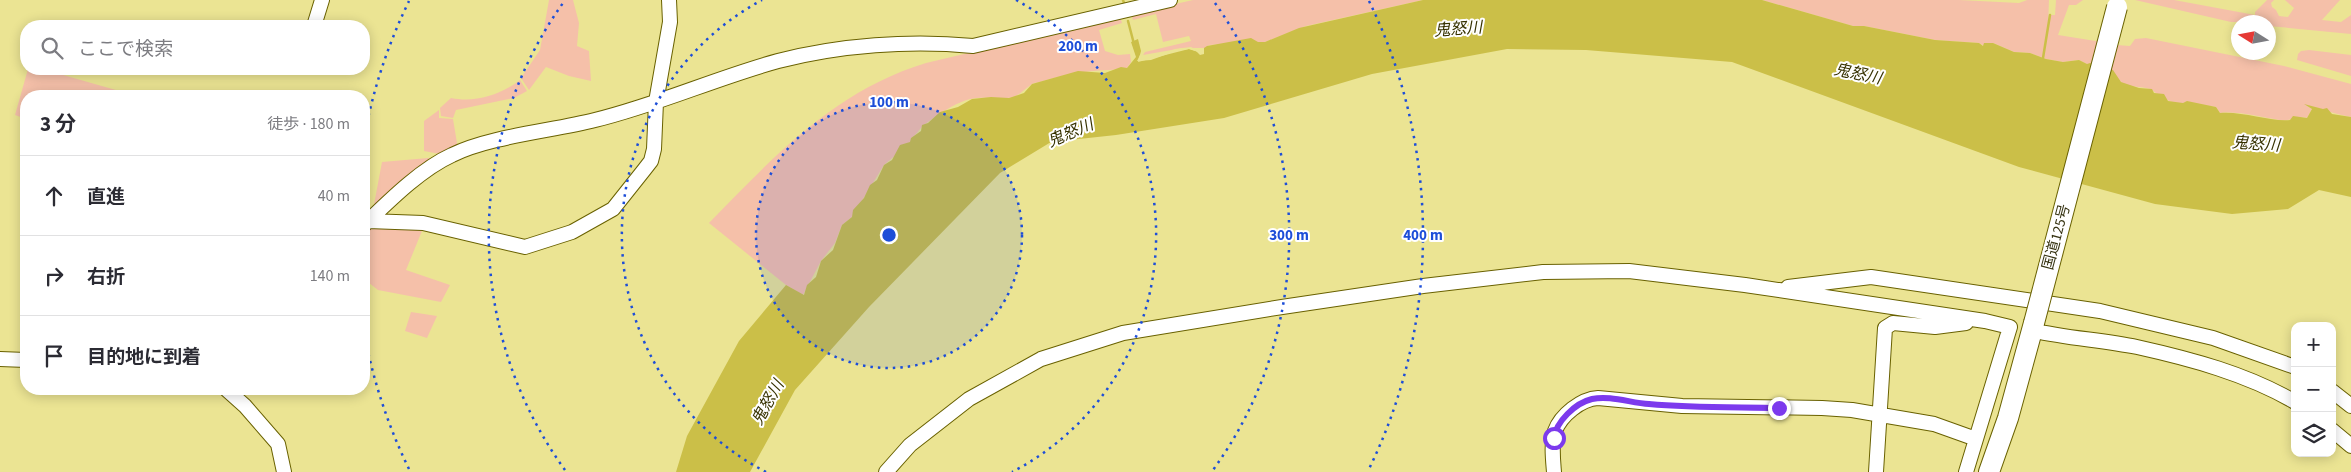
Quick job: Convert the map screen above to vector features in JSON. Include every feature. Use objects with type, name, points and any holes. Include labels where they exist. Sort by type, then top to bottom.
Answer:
[{"type":"highway","name":"国道125号","points":[[1989,472],[2008,418],[2118,3]]},
{"type":"street","points":[[316,20],[322,0]]},
{"type":"street","points":[[370,223],[423,223],[525,247],[572,232],[612,209],[651,161],[654,149],[656,102],[670,22],[669,0]]},
{"type":"street","points":[[370,219],[433,164],[454,154],[496,141],[596,120],[778,62],[827,51],[900,45],[945,44],[973,46],[1170,0]]},
{"type":"street","points":[[886,472],[910,445],[969,399],[1041,359],[1129,332],[1282,306],[1544,272],[1629,271],[1784,291],[1985,321],[2010,327],[1966,472]]},
{"type":"street","points":[[1784,291],[1788,286],[1879,277],[2100,311],[2138,319],[2213,338],[2291,365]]},
{"type":"street","points":[[1876,472],[1885,328],[1893,323],[1935,327],[1985,321]]},
{"type":"street","points":[[2032,326],[2185,359],[2246,378],[2291,400]]},
{"type":"street","points":[[0,359],[20,360]]},
{"type":"street","points":[[2336,394],[2351,406]]},
{"type":"street","points":[[233,395],[245,406],[278,444],[284,472]]},
{"type":"street","points":[[1554,472],[1555,431],[1574,408],[1592,398],[1682,406],[1822,408],[1880,414],[1934,424],[1976,439]]},
{"type":"street","points":[[2336,433],[2351,446]]},
{"type":"shaded area","points":[[549,0],[573,0],[579,23],[577,46],[589,51],[591,81],[569,76],[546,67],[529,90],[521,78],[540,50]]},
{"type":"shaded area","points":[[1193,0],[1423,0],[1306,26],[1265,42],[1209,45],[1206,48],[1183,48],[1143,55],[1145,52],[1191,41],[1189,36],[1163,42],[1156,14],[1133,20],[1131,14]]},
{"type":"shaded area","points":[[1762,0],[1959,0],[2019,3],[2027,0],[2049,0],[2048,27],[2050,15],[2055,15],[2056,0],[2083,0],[2076,5],[2069,5],[2058,35],[2102,42],[2097,64],[2087,64],[2079,60],[2063,62],[2046,59],[2030,53],[2014,52],[1993,43],[1984,46],[1979,43],[1935,40],[1864,26],[1853,26]]},
{"type":"shaded area","points":[[2135,0],[2174,0],[2255,15],[2231,15],[2231,22]]},
{"type":"shaded area","points":[[2267,0],[2274,0],[2271,3],[2272,7],[2279,16],[2288,17],[2294,8],[2285,0],[2340,0],[2322,20],[2341,22],[2351,15],[2351,34],[2276,27],[2276,15],[2255,15],[2255,12]]},
{"type":"shaded area","points":[[1120,17],[1122,23],[1099,30],[1105,51],[1118,55],[1130,54],[1131,62],[1127,68],[1083,72],[1033,83],[1011,98],[966,100],[924,125],[911,138],[911,142],[884,165],[852,217],[842,225],[835,243],[821,261],[803,295],[786,285],[709,223],[782,150],[835,108],[863,90],[893,75],[926,63]]},
{"type":"shaded area","points":[[2146,38],[2231,55],[2231,60],[2254,60],[2284,66],[2351,84],[2351,117],[2306,105],[2312,109],[2307,118],[2279,120],[2242,114],[2220,113],[2216,107],[2187,102],[2173,102],[2152,90],[2122,83],[2109,69],[2116,45],[2130,46],[2135,39]]},
{"type":"shaded area","points":[[2309,50],[2351,55],[2351,76],[2297,60],[2298,54],[2301,51]]},
{"type":"shaded area","points":[[26,75],[63,75],[116,90],[22,90]]},
{"type":"shaded area","points":[[520,80],[527,91],[514,98],[456,110],[453,118],[441,116],[440,108],[451,98],[469,99],[496,94]]},
{"type":"shaded area","points":[[20,97],[20,117],[15,115]]},
{"type":"shaded area","points":[[439,110],[439,118],[453,119],[458,149],[445,155],[424,151],[424,121]]},
{"type":"shaded area","points":[[428,158],[439,159],[372,215],[382,162]]},
{"type":"shaded area","points":[[370,224],[424,226],[406,270],[450,285],[441,302],[378,290],[370,284]]},
{"type":"shaded area","points":[[411,312],[437,316],[427,338],[405,331]]},
{"type":"water","name":"鬼怒川","points":[[1423,0],[1762,0],[1853,26],[1864,26],[1935,40],[1979,43],[1983,46],[1984,43],[1993,43],[2014,52],[2030,53],[2046,59],[2063,62],[2079,60],[2087,64],[2090,63],[2113,70],[2121,82],[2139,88],[2152,89],[2154,93],[2164,94],[2168,101],[2183,103],[2187,101],[2216,107],[2220,113],[2290,120],[2293,116],[2307,118],[2312,109],[2304,104],[2323,109],[2327,108],[2332,114],[2351,117],[2351,197],[2319,190],[2288,209],[2232,214],[2155,204],[2019,167],[1732,62],[1586,50],[1507,49],[1372,74],[1224,118],[1116,135],[1051,142],[1000,173],[869,307],[795,390],[750,472],[676,472],[687,436],[739,341],[786,285],[804,295],[807,285],[816,277],[821,261],[833,250],[842,225],[852,217],[853,210],[864,198],[870,185],[877,180],[884,165],[892,160],[900,145],[910,142],[911,138],[921,131],[922,125],[928,123],[940,112],[958,107],[972,99],[1009,98],[1024,93],[1032,84],[1078,71],[1105,73],[1121,67],[1127,68],[1136,57],[1131,42],[1138,39],[1141,51],[1138,62],[1189,49],[1204,54],[1204,48],[1207,46],[1251,38],[1258,42],[1265,42],[1299,28]]},
{"type":"pier","points":[[1191,47],[1201,52],[1201,48],[1204,48],[1204,54],[1200,55],[1196,51],[1189,49],[1176,51],[1151,60],[1137,61],[1140,55],[1143,55],[1141,58],[1151,58],[1175,49]]},
{"type":"waterway","points":[[2043,58],[2050,15]]},
{"type":"waterway","points":[[1128,21],[1134,44]]},
{"type":"route","points":[[1554,438],[1555,431],[1574,408],[1592,398],[1682,406],[1779,408]]}]
